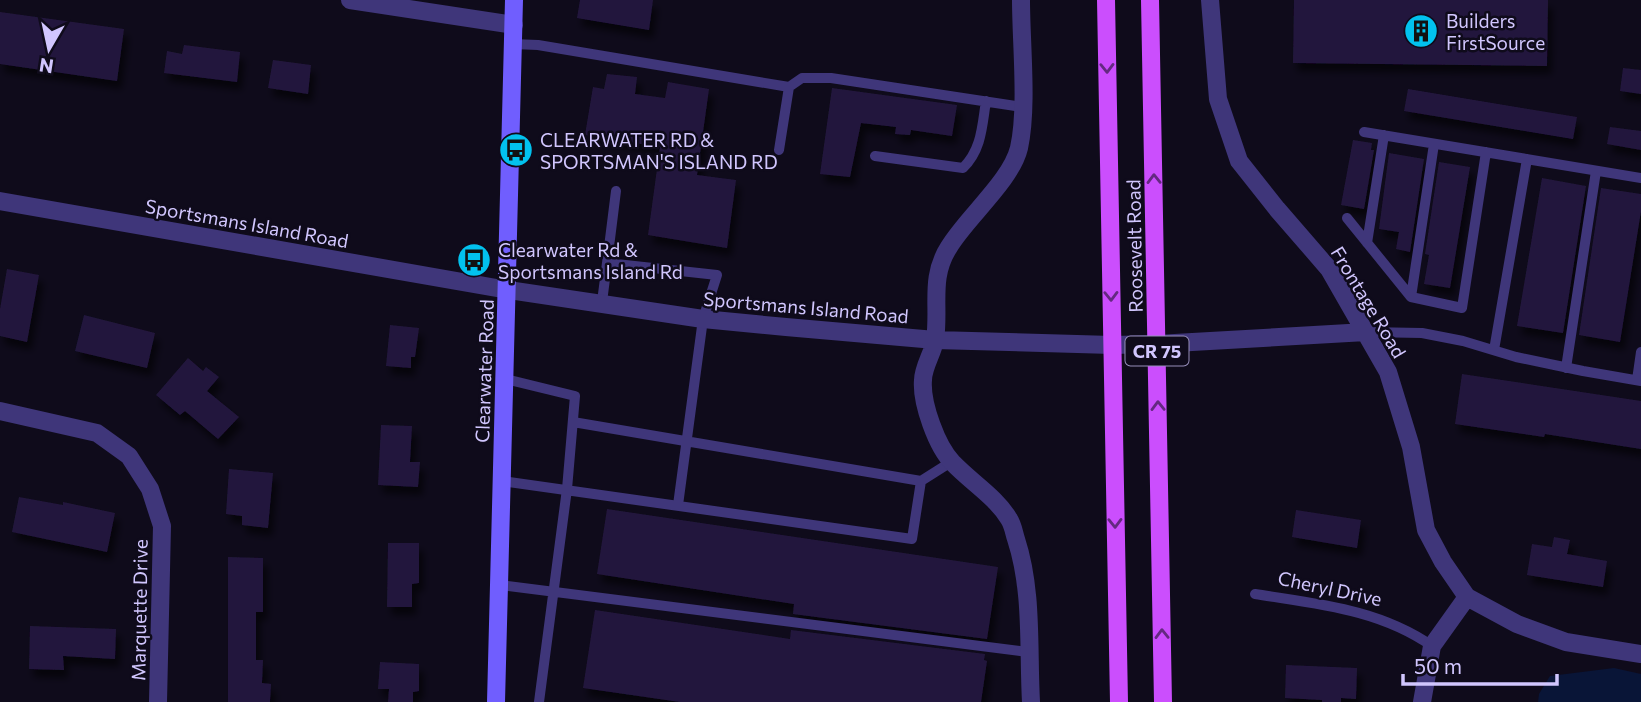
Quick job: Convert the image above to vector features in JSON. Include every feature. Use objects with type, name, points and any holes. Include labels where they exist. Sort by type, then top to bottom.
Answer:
[{"type":"main road","name":"Roosevelt Road","points":[[1106,0],[1119,702]]},
{"type":"main road","name":"Roosevelt Road","points":[[1150,0],[1163,702]]},
{"type":"street","points":[[350,0],[513,25]]},
{"type":"street","name":"Clearwater Road","points":[[496,702],[514,0]]},
{"type":"street","points":[[1021,0],[1022,107],[1018,150],[1001,182],[965,224],[943,259],[936,279],[935,340],[922,379],[928,418],[951,462],[984,491],[1009,519],[1023,561],[1028,601],[1031,702]]},
{"type":"street","name":"Frontage Road","points":[[1210,0],[1217,99],[1239,161],[1329,269],[1388,372],[1412,447],[1426,530],[1467,597]]},
{"type":"street","name":"Sportsmans Island Road","points":[[0,201],[508,289],[703,319],[935,340],[1112,345],[1366,331]]},
{"type":"street","name":"Marquette Drive","points":[[0,411],[97,433],[129,456],[150,489],[162,526],[158,702]]},
{"type":"street","points":[[1422,702],[1432,646],[1467,597],[1517,624],[1566,642],[1641,654]]},
{"type":"lane","points":[[513,44],[538,45],[789,87],[802,78],[831,78],[1022,107]]},
{"type":"lane","points":[[779,150],[789,87]]},
{"type":"lane","points":[[875,156],[963,167],[972,159],[980,142],[986,101]]},
{"type":"lane","points":[[1364,132],[1641,178]]},
{"type":"lane","points":[[1367,243],[1384,135]]},
{"type":"lane","points":[[1411,297],[1434,144]]},
{"type":"lane","points":[[1347,218],[1411,297],[1462,308],[1486,152]]},
{"type":"lane","points":[[1494,350],[1527,159]]},
{"type":"lane","points":[[1566,368],[1596,171]]},
{"type":"lane","points":[[602,302],[616,191]]},
{"type":"lane","points":[[607,262],[717,275],[703,319],[678,505]]},
{"type":"lane","points":[[1366,331],[1422,333],[1566,368],[1639,380],[1641,352]]},
{"type":"lane","points":[[505,379],[575,396],[567,489],[539,702]]},
{"type":"lane","points":[[573,422],[921,481],[951,462]]},
{"type":"lane","points":[[502,481],[912,539],[921,481]]},
{"type":"lane","points":[[500,585],[1028,652]]},
{"type":"lane","name":"Cheryl Drive","points":[[1255,594],[1380,618],[1412,632],[1432,646]]},
{"type":"water","points":[[1614,668],[1641,674],[1641,702],[1538,702],[1539,694],[1550,676]]},
{"type":"building","points":[[580,0],[653,0],[649,30],[577,18]]},
{"type":"building","name":"Builders FirstSource","points":[[1294,0],[1548,0],[1547,66],[1293,63]]},
{"type":"building","points":[[0,12],[124,29],[117,81],[0,64]]},
{"type":"building","points":[[184,45],[240,52],[237,82],[164,73],[167,51],[182,54]]},
{"type":"building","points":[[273,60],[311,65],[308,94],[268,88]]},
{"type":"building","points":[[1623,68],[1641,70],[1641,94],[1620,91]]},
{"type":"building","points":[[607,74],[637,77],[635,94],[665,98],[668,82],[709,89],[697,175],[736,180],[727,248],[648,235],[660,147],[585,135],[593,87],[604,89]]},
{"type":"building","points":[[832,88],[957,105],[952,136],[911,130],[910,135],[895,134],[896,127],[861,123],[850,177],[820,174]]},
{"type":"building","points":[[1408,89],[1577,117],[1573,139],[1404,111]]},
{"type":"building","points":[[1610,127],[1641,131],[1641,150],[1607,144]]},
{"type":"building","points":[[1353,140],[1372,143],[1371,150],[1374,150],[1364,209],[1341,205]]},
{"type":"building","points":[[1389,153],[1424,159],[1410,252],[1396,249],[1399,232],[1379,229]]},
{"type":"building","points":[[1439,162],[1470,167],[1450,288],[1424,284],[1429,255],[1425,254]]},
{"type":"building","points":[[1542,178],[1586,186],[1563,333],[1517,326]]},
{"type":"building","points":[[1601,188],[1641,194],[1641,211],[1620,342],[1579,335]]},
{"type":"building","points":[[7,269],[39,275],[27,342],[0,336],[0,309]]},
{"type":"building","points":[[84,315],[155,333],[147,368],[75,351]]},
{"type":"building","points":[[390,325],[419,328],[415,357],[411,357],[411,368],[386,366]]},
{"type":"building","points":[[188,358],[203,371],[206,367],[219,377],[207,391],[239,417],[218,439],[185,411],[180,415],[156,395]]},
{"type":"building","points":[[1462,374],[1641,401],[1641,449],[1455,424]]},
{"type":"building","points":[[381,425],[412,426],[410,462],[420,462],[418,487],[378,485]]},
{"type":"building","points":[[229,469],[273,473],[268,528],[242,525],[242,516],[226,514]]},
{"type":"building","points":[[19,497],[63,505],[63,502],[115,513],[107,552],[12,532]]},
{"type":"building","points":[[607,509],[998,567],[987,639],[793,614],[794,604],[597,574]]},
{"type":"building","points":[[1296,510],[1361,520],[1357,548],[1292,537]]},
{"type":"building","points":[[1554,537],[1570,540],[1567,554],[1607,561],[1603,587],[1527,575],[1532,544],[1552,547]]},
{"type":"building","points":[[388,543],[419,543],[419,583],[412,584],[412,607],[387,607]]},
{"type":"building","points":[[228,557],[263,558],[263,612],[256,612],[256,660],[263,660],[262,683],[271,684],[270,702],[228,702]]},
{"type":"building","points":[[595,610],[790,639],[791,630],[985,654],[984,660],[987,661],[981,702],[680,702],[583,688]]},
{"type":"building","points":[[30,626],[116,629],[115,659],[63,656],[64,670],[29,669]]},
{"type":"building","points":[[380,662],[419,664],[419,691],[413,692],[413,702],[388,702],[389,689],[378,689]]},
{"type":"building","points":[[1286,665],[1357,668],[1356,699],[1341,698],[1341,702],[1322,702],[1285,698]]},
{"type":"place","name":"Builders FirstSource","points":[[1421,31]]},
{"type":"place","name":"CLEARWATER RD & SPORTSMAN'S ISLAND RD","points":[[516,150]]},
{"type":"place","name":"Clearwater Rd & Sportsmans Island Rd","points":[[474,260]]}]
